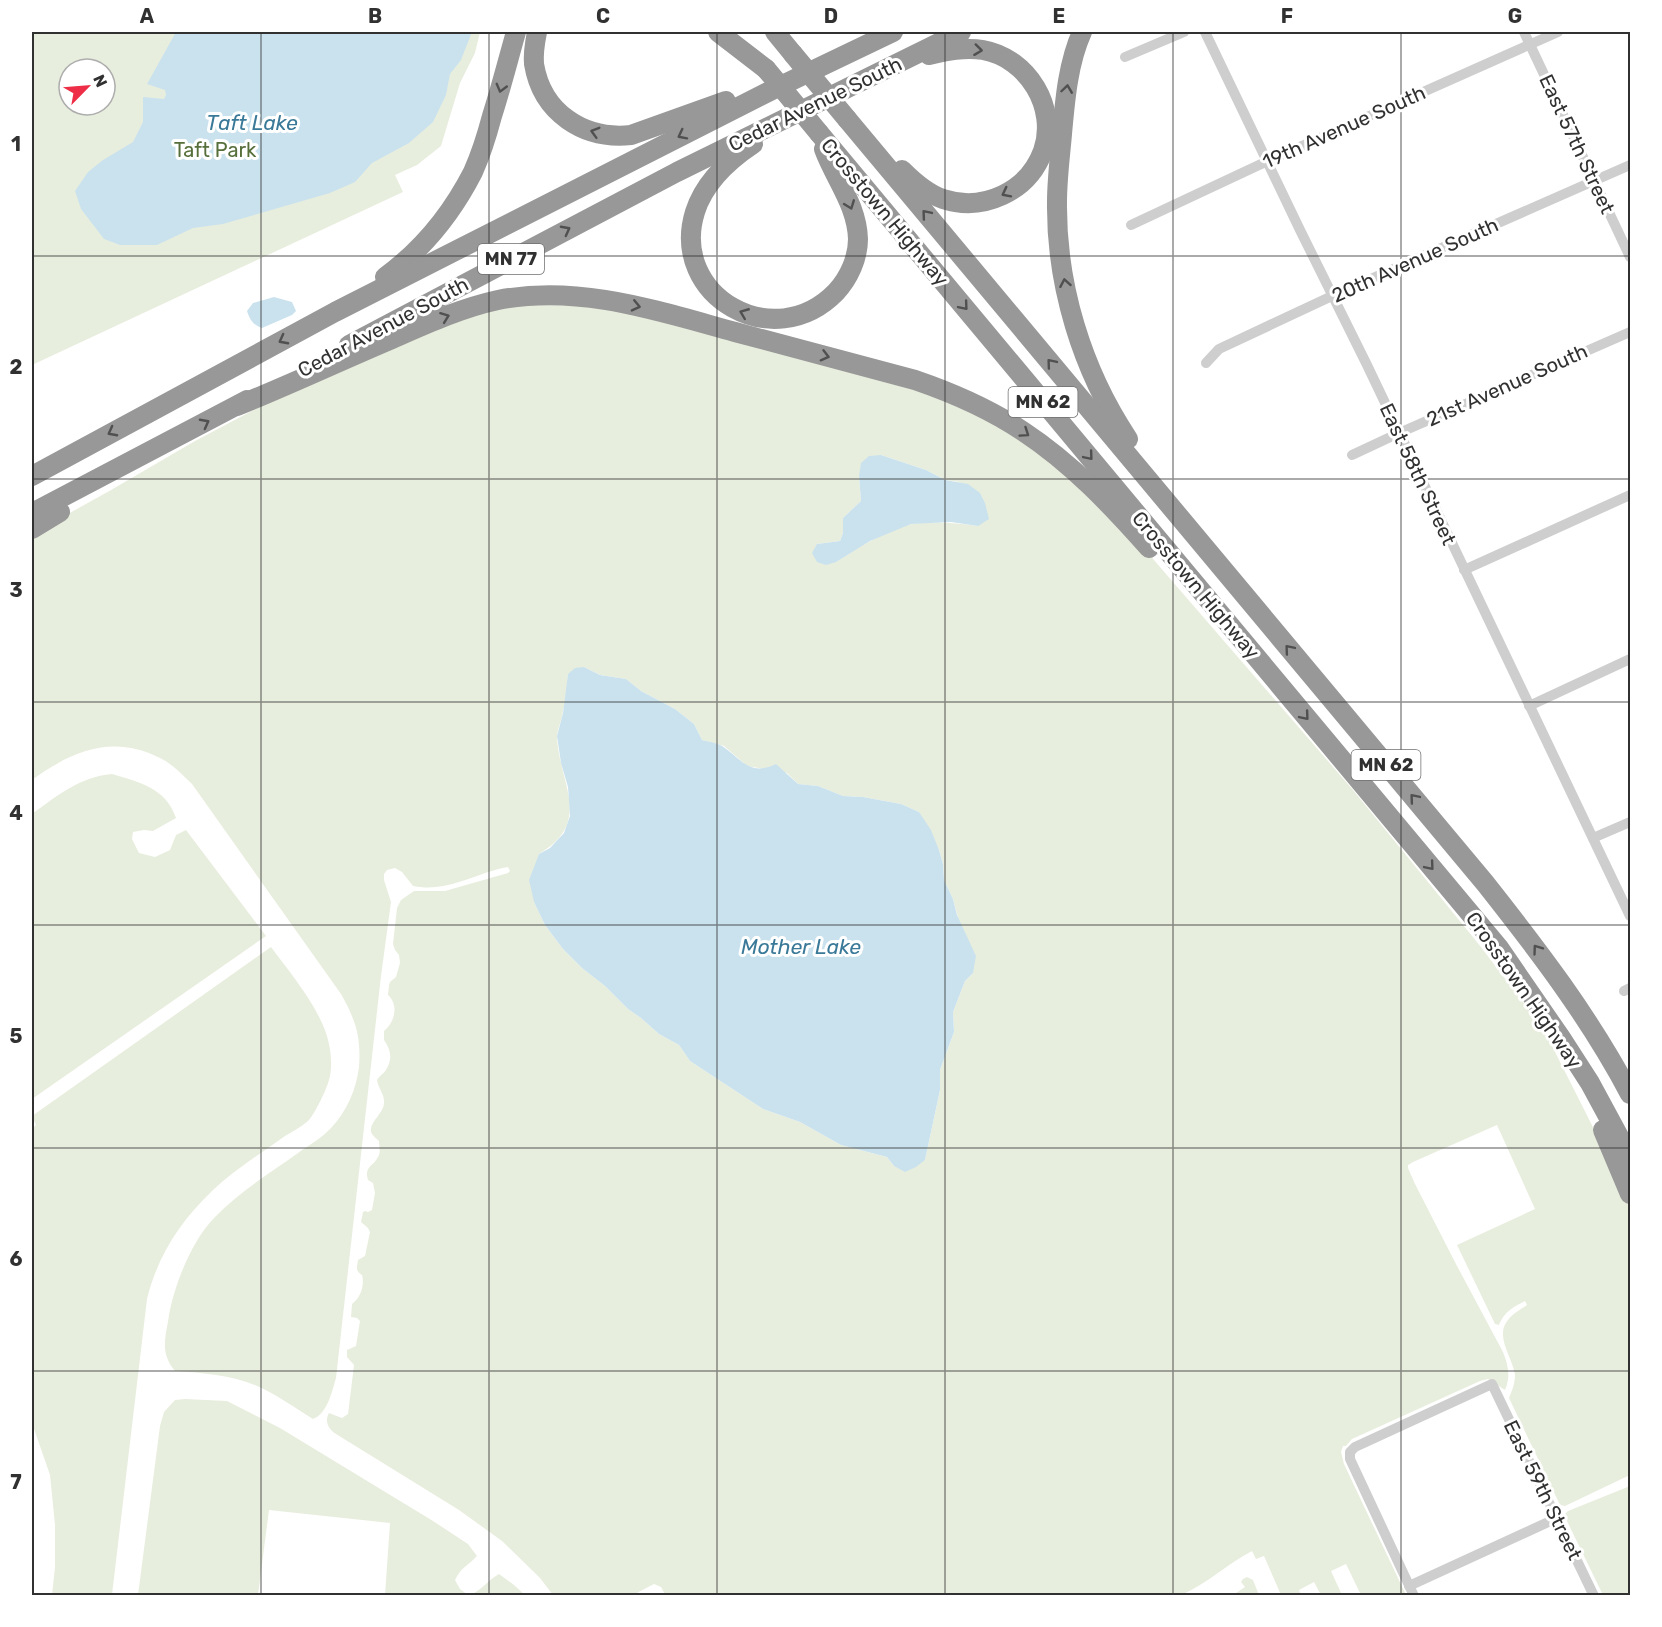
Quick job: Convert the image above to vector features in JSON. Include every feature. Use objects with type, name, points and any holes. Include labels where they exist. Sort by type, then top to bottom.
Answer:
[{"type":"highway","points":[[335,312],[376,284],[412,255],[450,212],[473,171],[483,146],[516,32]]},
{"type":"highway","points":[[537,32],[534,63],[537,78],[544,92],[564,117],[576,126],[597,134],[631,135],[743,94],[774,88]]},
{"type":"highway","points":[[718,32],[766,69]]},
{"type":"highway","name":"Crosstown Highway","points":[[734,32],[1499,948],[1590,1083],[1630,1157]]},
{"type":"highway","name":"Crosstown Highway","points":[[774,32],[1491,891],[1571,997],[1630,1094]]},
{"type":"highway","points":[[783,32],[793,54]]},
{"type":"highway","points":[[827,62],[866,32]]},
{"type":"highway","name":"Cedar Avenue South","points":[[32,476],[335,312],[774,88],[893,32]]},
{"type":"highway","name":"Cedar Avenue South","points":[[32,513],[677,172],[961,32]]},
{"type":"highway","points":[[1082,32],[1072,60],[1067,87],[1059,166],[1057,203],[1066,290],[1083,348],[1104,398],[1117,422],[1197,537]]},
{"type":"highway","points":[[847,119],[922,188],[941,198],[959,203],[989,201],[1004,195],[1028,176],[1043,152],[1046,138],[1046,111],[1035,87],[1026,75],[1007,59],[984,50],[957,50],[930,55],[881,72]]},
{"type":"highway","points":[[793,115],[746,148],[718,175],[700,200],[695,212],[691,242],[699,271],[707,285],[730,307],[761,319],[789,319],[818,307],[839,289],[848,277],[857,252],[858,238],[855,218],[844,190],[829,162],[819,133]]},
{"type":"highway","points":[[237,406],[437,320],[499,300],[564,295],[605,300],[657,311],[915,380],[946,391],[1000,417],[1025,432],[1081,477],[1135,532],[1190,595],[1267,671]]},
{"type":"highway","points":[[32,529],[113,483],[172,440]]},
{"type":"highway","points":[[1571,997],[1630,1072]]},
{"type":"highway","points":[[1561,1038],[1630,1194]]},
{"type":"street","points":[[1125,57],[1184,32]]},
{"type":"street","name":"East 58th Street","points":[[1205,32],[1630,916]]},
{"type":"street","name":"East 57th Street","points":[[1524,32],[1630,257]]},
{"type":"street","name":"19th Avenue South","points":[[1131,225],[1267,161],[1558,32]]},
{"type":"street","name":"20th Avenue South","points":[[1206,363],[1219,349],[1332,296],[1630,165]]},
{"type":"street","name":"21st Avenue South","points":[[1352,455],[1630,332]]},
{"type":"street","points":[[1464,570],[1630,495]]},
{"type":"street","points":[[1529,706],[1630,659]]},
{"type":"street","points":[[1593,838],[1630,822]]},
{"type":"street","name":"East 59th Street","points":[[1412,1591],[1350,1459],[1350,1452],[1355,1446],[1492,1384],[1594,1596]]},
{"type":"street","points":[[1412,1591],[1557,1518]]},
{"type":"green space","name":"Taft Park","points":[[32,32],[480,32],[475,53],[460,83],[441,146],[417,165],[395,175],[403,192],[32,365]]},
{"type":"green space","points":[[580,299],[914,383],[1017,432],[1128,530],[1353,790],[1481,947],[1547,1036],[1605,1151],[1630,1209],[1630,1475],[1565,1506],[1560,1505],[1509,1398],[1515,1375],[1504,1340],[1504,1326],[1512,1316],[1527,1305],[1525,1301],[1516,1306],[1506,1313],[1499,1325],[1495,1324],[1457,1245],[1535,1209],[1497,1125],[1413,1162],[1408,1165],[1408,1168],[1503,1352],[1508,1371],[1505,1390],[1488,1379],[1480,1381],[1352,1439],[1346,1446],[1343,1446],[1341,1452],[1344,1464],[1406,1595],[1361,1595],[1346,1564],[1331,1571],[1342,1595],[1321,1595],[1314,1582],[1299,1590],[1301,1595],[1281,1595],[1264,1556],[1256,1559],[1252,1551],[1181,1595],[666,1596],[661,1587],[654,1584],[633,1595],[553,1595],[540,1578],[502,1541],[459,1510],[336,1434],[329,1428],[327,1422],[329,1413],[342,1418],[348,1414],[354,1365],[347,1357],[347,1350],[356,1346],[360,1321],[351,1317],[352,1304],[362,1287],[363,1279],[357,1270],[357,1265],[358,1260],[365,1256],[370,1232],[361,1222],[363,1212],[372,1210],[375,1193],[373,1183],[368,1180],[367,1172],[380,1151],[379,1141],[373,1135],[371,1126],[384,1103],[377,1080],[386,1070],[390,1060],[389,1050],[384,1040],[384,1031],[393,1018],[394,1004],[388,995],[389,985],[396,977],[400,963],[399,955],[393,944],[397,908],[401,900],[414,891],[445,891],[508,873],[510,871],[508,867],[438,887],[413,886],[402,872],[395,868],[387,870],[384,874],[391,902],[336,1378],[325,1408],[313,1419],[271,1393],[247,1382],[217,1375],[175,1371],[165,1351],[165,1337],[175,1289],[192,1250],[215,1217],[234,1199],[320,1138],[337,1121],[350,1100],[356,1084],[359,1067],[358,1037],[354,1021],[341,994],[192,784],[173,766],[165,760],[142,751],[125,747],[109,747],[77,754],[32,780],[32,534],[195,441],[280,396],[489,306]],"holes":[[[881,455],[926,470],[945,480],[959,482],[978,526],[954,523],[903,526],[873,540],[836,562],[817,544],[840,541],[843,533],[843,518],[861,501],[859,476]],[[584,667],[600,675],[626,679],[641,691],[675,709],[694,724],[702,740],[724,746],[747,766],[787,773],[798,784],[818,786],[843,796],[901,804],[919,812],[939,850],[944,880],[953,899],[973,973],[965,981],[953,1012],[954,1032],[940,1070],[940,1090],[925,1160],[894,1166],[887,1157],[841,1145],[800,1122],[763,1109],[690,1061],[679,1045],[659,1034],[628,1009],[563,949],[545,925],[534,902],[539,854],[555,842],[565,829],[569,816],[567,787],[559,755],[557,735],[565,702],[568,674]]]},
{"type":"green space","points":[[112,774],[141,784],[158,793],[166,800],[176,818],[153,831],[133,832],[132,839],[139,853],[155,857],[170,850],[176,835],[186,830],[266,936],[32,1099],[32,814],[79,783]]},
{"type":"green space","points":[[271,947],[313,1006],[326,1032],[331,1068],[329,1081],[311,1118],[247,1162],[212,1191],[180,1227],[164,1254],[147,1299],[112,1595],[52,1595],[55,1525],[50,1475],[32,1423],[32,1129],[36,1125],[32,1116]]},
{"type":"green space","points":[[175,1400],[227,1401],[280,1428],[468,1544],[477,1556],[462,1569],[455,1580],[460,1589],[468,1595],[385,1595],[390,1523],[269,1510],[258,1595],[138,1595],[160,1426],[164,1412]]},
{"type":"green space","points":[[1630,1486],[1630,1595],[1603,1595],[1564,1515],[1568,1511]]},
{"type":"green space","points":[[499,1574],[525,1595],[470,1595],[478,1590]]},
{"type":"green space","points":[[1247,1577],[1253,1580],[1259,1595],[1233,1595],[1245,1587],[1241,1582]]},
{"type":"water","name":"Taft Lake","points":[[176,32],[472,32],[461,60],[450,74],[446,95],[433,122],[409,143],[372,163],[355,182],[330,193],[223,224],[193,228],[157,245],[120,245],[104,239],[81,209],[75,191],[88,172],[133,142],[143,122],[143,97],[164,99],[165,90],[147,84]]},
{"type":"water","points":[[274,297],[292,302],[296,311],[262,328],[256,325],[247,311],[253,303]]},
{"type":"water","points":[[881,455],[926,470],[945,480],[968,484],[980,493],[989,519],[978,526],[951,522],[911,524],[870,541],[836,562],[826,565],[817,562],[812,553],[817,544],[840,541],[843,533],[843,518],[861,501],[859,476],[861,463],[869,456]]},
{"type":"water","name":"Mother Lake","points":[[584,667],[600,675],[626,679],[641,691],[675,709],[694,724],[702,740],[723,746],[753,768],[776,764],[798,784],[818,786],[843,796],[901,804],[919,812],[931,830],[943,864],[944,880],[976,956],[973,973],[965,981],[953,1012],[954,1032],[940,1070],[940,1090],[925,1160],[916,1167],[905,1172],[894,1166],[887,1157],[841,1145],[800,1122],[763,1109],[690,1061],[679,1045],[659,1034],[628,1009],[563,949],[545,925],[534,902],[529,880],[539,854],[550,848],[564,833],[570,816],[568,787],[557,736],[563,713],[568,674],[575,668]]}]
